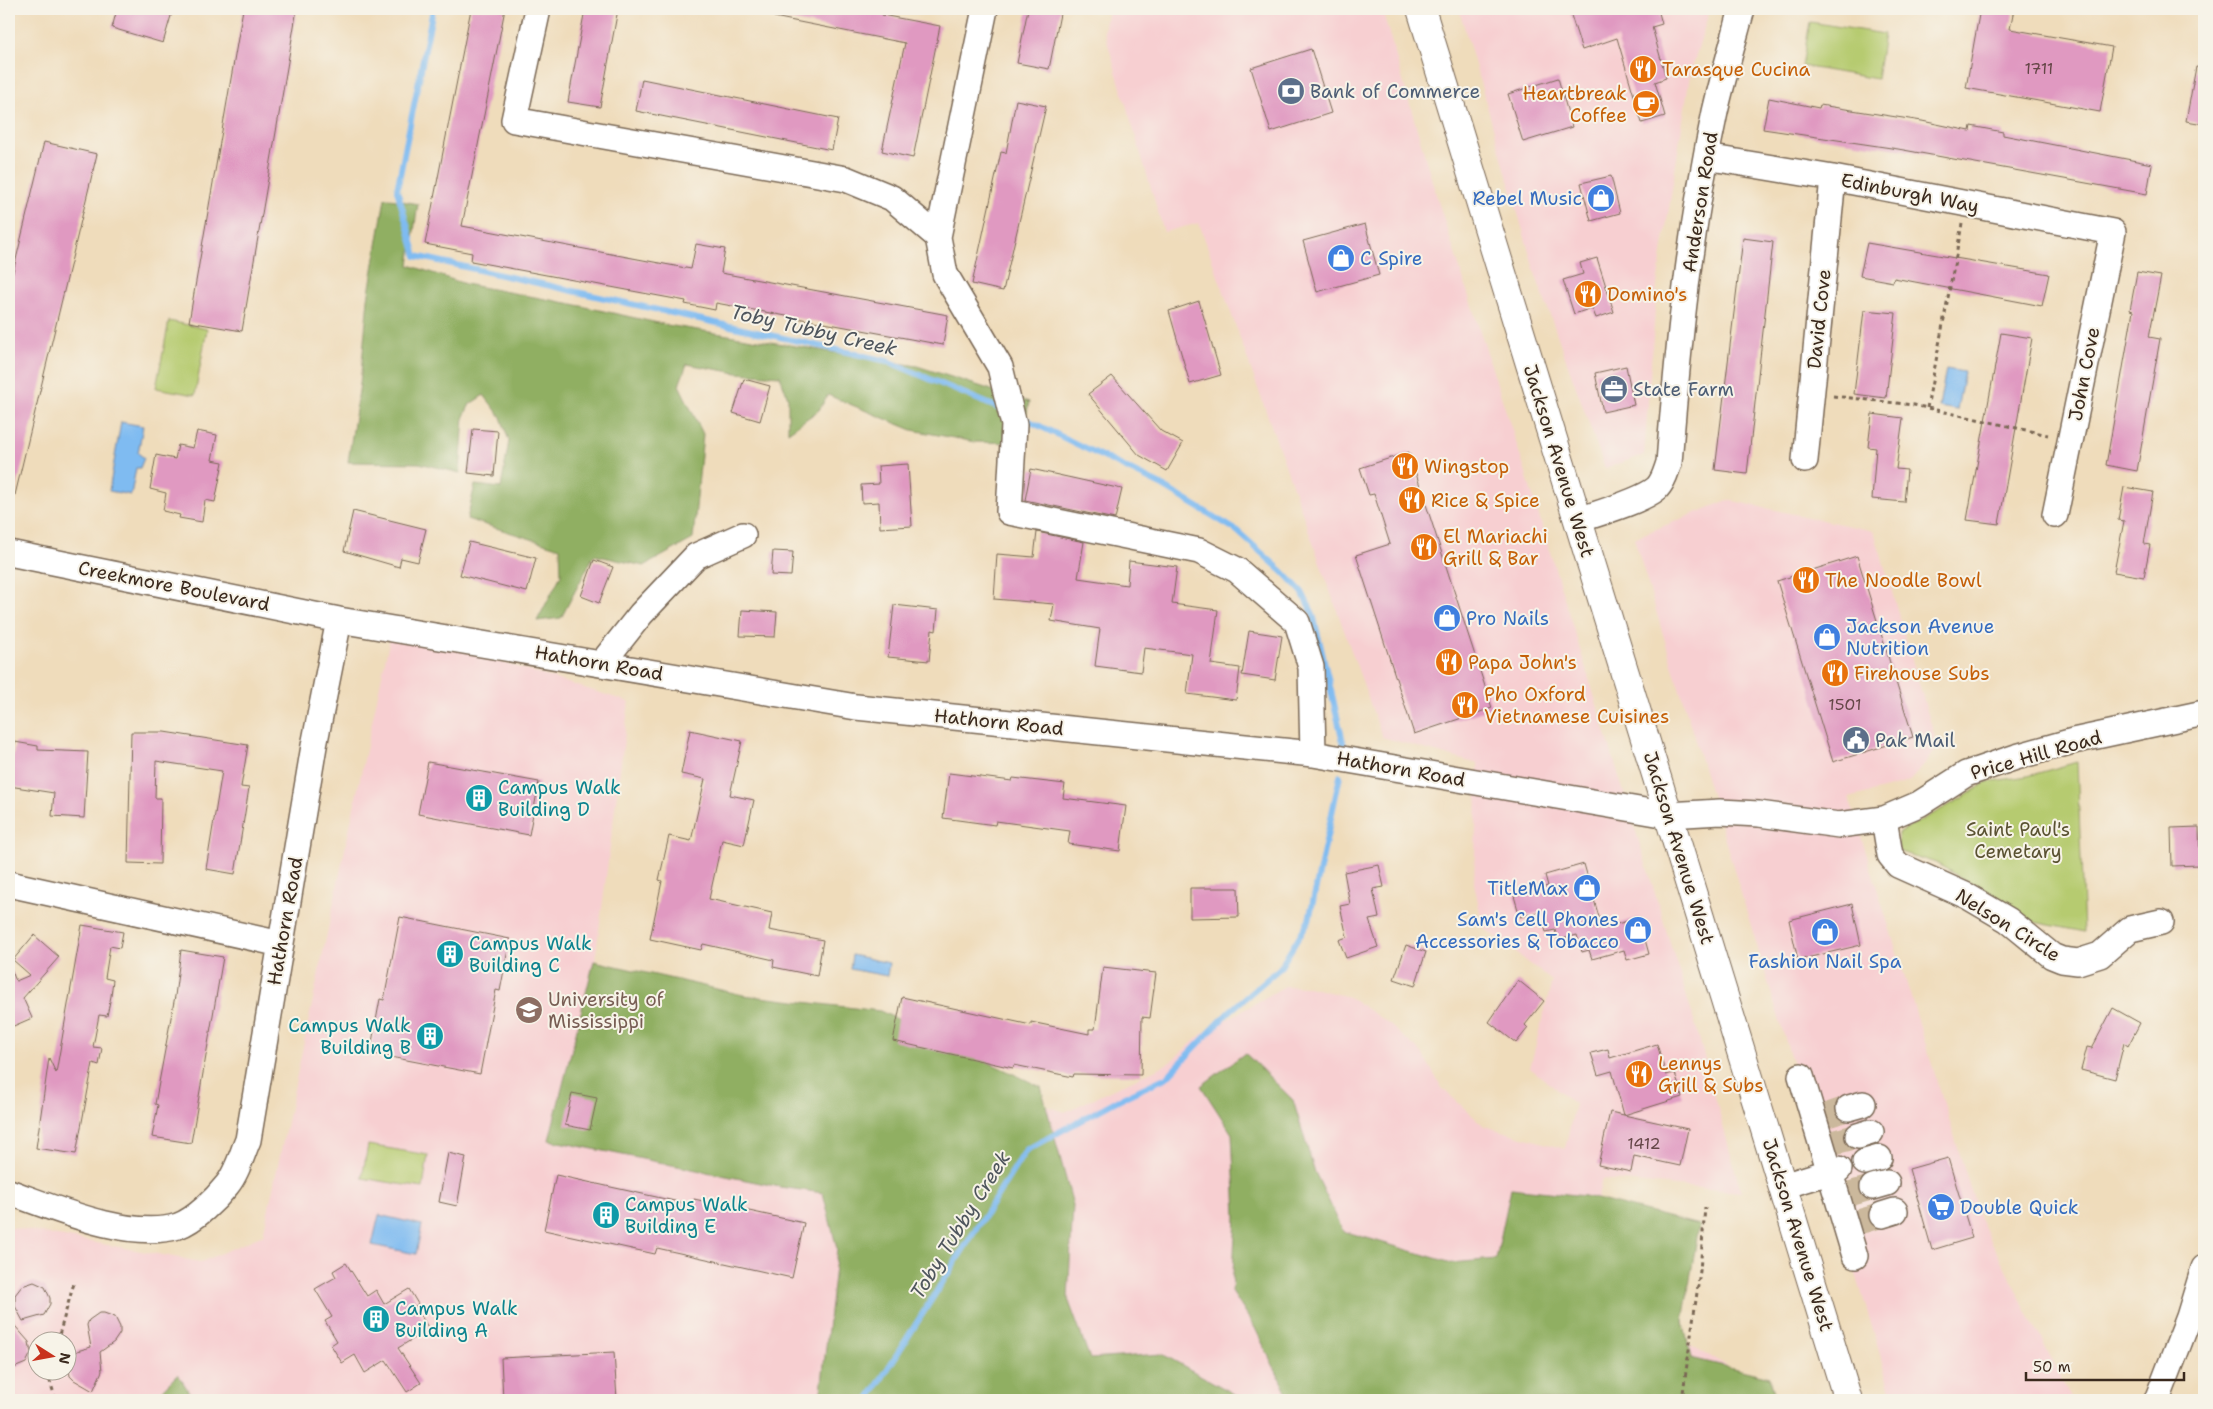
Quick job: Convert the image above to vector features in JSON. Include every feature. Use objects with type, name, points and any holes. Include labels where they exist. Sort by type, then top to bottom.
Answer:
[{"type":"main road","name":"Jackson Avenue West","points":[[1420,9],[1784,1186],[1848,1400]]},
{"type":"street","points":[[538,9],[514,120],[846,180],[892,198],[938,237]]},
{"type":"street","points":[[985,9],[938,237],[945,274],[1000,367],[1014,425],[1009,512],[1199,551],[1237,570],[1297,622],[1311,667],[1313,754]]},
{"type":"street","name":"Anderson Road","points":[[1578,520],[1648,494],[1659,486],[1665,477],[1669,463],[1688,275],[1706,157],[1715,110],[1742,9]]},
{"type":"street","name":"Edinburgh Way","points":[[1706,157],[1833,178],[2112,232]]},
{"type":"street","name":"David Cove","points":[[1804,460],[1833,178]]},
{"type":"street","name":"John Cove","points":[[2055,515],[2112,232]]},
{"type":"street","points":[[602,663],[641,614],[696,556],[743,535]]},
{"type":"street","name":"Creekmore Boulevard","points":[[9,553],[339,620]]},
{"type":"street","name":"Hathorn Road","points":[[9,1192],[69,1213],[123,1228],[164,1228],[179,1226],[200,1212],[228,1184],[248,1140],[314,746],[339,620],[856,707],[1313,754],[1668,814]]},
{"type":"street","name":"Price Hill Road","points":[[1668,814],[1739,813],[1839,825],[1884,819],[1919,804],[1966,774],[2016,757],[2073,741],[2204,713]]},
{"type":"street","name":"Nelson Circle","points":[[1884,819],[1890,855],[1898,864],[1909,871],[1967,896],[2000,915],[2052,956],[2062,960],[2078,962],[2100,955],[2130,929],[2161,922]]},
{"type":"street","points":[[9,884],[281,944]]},
{"type":"street","points":[[1801,1076],[1818,1118],[1851,1225],[1855,1256]]},
{"type":"street","points":[[1784,1186],[1834,1171]]},
{"type":"street","points":[[2156,1400],[2189,1317],[2204,1268]]},
{"type":"path","points":[[1927,408],[1966,204]]},
{"type":"path","points":[[1811,393],[1927,408],[2070,440]]},
{"type":"path","points":[[1682,1400],[1700,1271],[1706,1207]]},
{"type":"path","points":[[60,1332],[74,1283]]},
{"type":"path","points":[[50,1382],[56,1400]]},
{"type":"shaded area","name":"University of Mississippi","points":[[1108,9],[1382,9],[1438,201],[1523,464],[1697,1030],[1741,1192],[1602,1179],[1569,1324],[1687,1343],[1766,1388],[1780,1400],[9,1400],[9,1227],[201,1262],[263,1235],[392,628],[629,702],[595,961],[1065,1112],[1169,1063],[1202,1034],[1285,986],[1308,987],[1349,997],[1385,1021],[1422,1053],[1442,1088],[1484,1126],[1565,1149],[1575,1104],[1530,1068],[1552,981],[1483,927],[1474,883],[1478,764],[1382,737],[1199,223],[1164,232],[1104,31]]},
{"type":"shaded area","points":[[1459,9],[1710,9],[1690,75],[1657,285],[1644,455],[1605,468],[1536,276]]},
{"type":"shaded area","points":[[1728,500],[1874,531],[1938,748],[1909,782],[1849,798],[1980,1219],[2072,1400],[1894,1400],[1634,538]]},
{"type":"green space","points":[[1810,22],[1884,34],[1877,79],[1802,66]]},
{"type":"green space","points":[[385,198],[418,204],[409,265],[465,284],[572,304],[667,325],[917,366],[1029,402],[1021,443],[975,442],[912,430],[828,395],[819,410],[788,432],[788,398],[780,376],[737,373],[687,364],[679,385],[703,434],[693,539],[644,566],[594,555],[561,618],[537,621],[561,575],[560,548],[467,519],[475,485],[501,488],[509,441],[501,417],[484,395],[470,404],[464,416],[460,473],[419,463],[348,462],[360,384],[368,299]]},
{"type":"green space","points":[[169,321],[207,329],[195,395],[156,388]]},
{"type":"green space","name":"Saint Paul's Cemetary","points":[[2077,762],[2084,932],[2029,921],[1984,891],[1936,863],[1898,851],[1898,833],[1964,797],[1986,782],[2028,776]]},
{"type":"green space","points":[[594,961],[743,995],[880,1011],[1041,1087],[1073,1205],[1068,1299],[1090,1359],[1162,1354],[1245,1400],[820,1400],[837,1249],[823,1193],[780,1187],[549,1140]]},
{"type":"green space","points":[[1245,1053],[1293,1100],[1314,1170],[1343,1231],[1452,1263],[1496,1259],[1511,1188],[1585,1196],[1699,1225],[1683,1321],[1691,1358],[1770,1377],[1776,1400],[1290,1400],[1255,1328],[1232,1292],[1236,1216],[1232,1134],[1201,1086]]},
{"type":"green space","points":[[368,1145],[428,1155],[423,1188],[362,1178]]},
{"type":"green space","points":[[178,1374],[194,1400],[152,1400]]},
{"type":"water","points":[[1946,369],[1964,372],[1957,410],[1939,407]]},
{"type":"water","points":[[121,422],[143,426],[138,453],[144,458],[140,468],[136,468],[131,495],[109,491]]},
{"type":"water","points":[[852,955],[889,963],[887,976],[850,969]]},
{"type":"water","points":[[379,1215],[422,1225],[416,1254],[372,1245]]},
{"type":"building","points":[[117,9],[173,9],[163,43],[112,28]]},
{"type":"building","points":[[243,9],[297,9],[242,331],[189,322]]},
{"type":"building","points":[[471,9],[505,9],[462,226],[691,269],[696,244],[725,249],[721,273],[948,315],[943,345],[716,303],[715,310],[685,304],[686,301],[471,261],[472,253],[425,244]]},
{"type":"building","points":[[585,9],[618,9],[600,107],[568,102]]},
{"type":"building","points":[[775,9],[883,9],[882,15],[940,26],[913,158],[882,151],[905,43],[774,17]]},
{"type":"building","points":[[1028,9],[1061,9],[1049,69],[1017,63]]},
{"type":"building","points":[[1569,9],[1658,9],[1662,24],[1652,27],[1666,78],[1655,82],[1665,116],[1642,123],[1617,38],[1582,50]]},
{"type":"building","points":[[1980,9],[2014,9],[2010,29],[2112,47],[2100,112],[1966,88]]},
{"type":"building","name":"Bank of Commerce","points":[[1311,49],[1331,113],[1271,132],[1251,68]]},
{"type":"building","points":[[2196,67],[2204,68],[2204,124],[2186,121]]},
{"type":"building","points":[[1558,78],[1572,127],[1523,142],[1508,94]]},
{"type":"building","points":[[642,79],[838,119],[832,150],[636,111]]},
{"type":"building","points":[[1769,98],[1819,108],[1820,105],[1922,121],[1970,131],[1971,126],[2003,132],[2003,135],[2152,164],[2147,194],[1898,149],[1763,129]]},
{"type":"building","points":[[1016,100],[1046,106],[1003,291],[972,284],[1001,152],[1006,153]]},
{"type":"building","points":[[44,142],[97,154],[15,495],[9,494],[9,289]]},
{"type":"building","name":"Rebel Music","points":[[1611,176],[1620,213],[1591,221],[1581,183]]},
{"type":"building","name":"C Spire","points":[[1365,224],[1379,275],[1317,292],[1303,241]]},
{"type":"building","points":[[1743,238],[1773,242],[1747,474],[1715,470]]},
{"type":"building","points":[[1867,243],[2049,274],[2042,306],[1894,278],[1893,282],[1860,276]]},
{"type":"building","name":"Domino's","points":[[1597,258],[1614,312],[1596,318],[1592,308],[1574,314],[1563,280],[1583,274],[1580,263]]},
{"type":"building","points":[[2137,272],[2161,276],[2149,337],[2160,339],[2137,471],[2106,465],[2133,311],[2130,310]]},
{"type":"building","points":[[1199,301],[1221,375],[1190,384],[1169,311]]},
{"type":"building","points":[[1864,310],[1896,313],[1886,398],[1854,394]]},
{"type":"building","points":[[2001,333],[2032,338],[1999,524],[1967,520]]},
{"type":"building","name":"State Farm","points":[[1626,366],[1634,405],[1603,412],[1595,373]]},
{"type":"building","points":[[1112,376],[1161,431],[1183,443],[1167,471],[1139,455],[1088,394]]},
{"type":"building","points":[[744,379],[770,386],[760,421],[733,413]]},
{"type":"building","points":[[1872,414],[1903,418],[1896,469],[1907,470],[1904,502],[1872,499],[1876,448],[1868,447]]},
{"type":"building","points":[[473,429],[498,431],[494,476],[468,473]]},
{"type":"building","points":[[197,431],[217,435],[212,460],[223,462],[215,502],[205,500],[202,522],[179,518],[180,515],[163,511],[166,493],[150,489],[156,455],[175,459],[178,445],[193,448]]},
{"type":"building","points":[[1409,452],[1492,708],[1414,734],[1356,555],[1390,544],[1374,494],[1369,495],[1360,468]]},
{"type":"building","points":[[908,464],[912,526],[880,528],[879,502],[862,503],[861,485],[879,484],[878,466]]},
{"type":"building","points":[[1031,469],[1122,489],[1115,519],[1025,500]]},
{"type":"building","points":[[2124,487],[2153,492],[2144,544],[2150,545],[2144,577],[2114,572],[2124,521],[2118,520]]},
{"type":"building","points":[[353,511],[426,529],[418,562],[401,558],[399,567],[344,551]]},
{"type":"building","points":[[1037,532],[1084,542],[1078,578],[1127,585],[1129,561],[1177,567],[1172,604],[1218,610],[1211,664],[1240,668],[1236,700],[1187,694],[1192,654],[1144,648],[1141,672],[1095,666],[1100,629],[1051,621],[1054,604],[994,599],[997,554],[1034,557]]},
{"type":"building","points":[[469,542],[536,558],[527,592],[460,575]]},
{"type":"building","points":[[773,551],[793,552],[791,576],[771,575]]},
{"type":"building","points":[[1857,556],[1913,737],[1833,762],[1777,581]]},
{"type":"building","points":[[594,560],[613,567],[599,603],[581,596]]},
{"type":"building","points":[[894,605],[938,610],[936,631],[932,630],[929,661],[888,657]]},
{"type":"building","points":[[742,610],[777,612],[775,637],[740,636]]},
{"type":"building","points":[[1249,631],[1282,636],[1275,680],[1242,675]]},
{"type":"building","points":[[690,730],[742,741],[730,795],[754,800],[744,845],[722,840],[709,899],[772,913],[769,930],[823,940],[817,976],[773,967],[774,960],[703,944],[701,950],[650,939],[662,881],[659,880],[669,836],[691,841],[705,779],[681,774]]},
{"type":"building","points":[[131,732],[164,732],[248,745],[241,787],[249,788],[235,874],[206,869],[222,771],[156,761],[155,798],[161,798],[160,864],[128,863]]},
{"type":"building","points":[[15,742],[38,746],[38,750],[88,752],[84,818],[52,816],[54,793],[9,786]]},
{"type":"building","name":"Campus Walk Building D","points":[[428,762],[539,782],[529,835],[418,814]]},
{"type":"building","points":[[949,773],[1012,781],[1013,778],[1065,784],[1063,798],[1126,806],[1120,851],[1068,844],[1070,831],[996,821],[995,825],[943,818]]},
{"type":"building","points":[[2199,827],[2200,865],[2172,866],[2171,828]]},
{"type":"building","points":[[1584,864],[1602,928],[1639,918],[1649,954],[1627,960],[1624,950],[1592,959],[1589,950],[1582,952],[1577,935],[1558,940],[1555,930],[1546,932],[1540,912],[1520,917],[1514,896],[1548,886],[1545,875]]},
{"type":"building","points":[[1379,865],[1384,887],[1373,889],[1379,918],[1369,920],[1378,947],[1346,958],[1339,940],[1347,937],[1340,906],[1350,904],[1344,872]]},
{"type":"building","points":[[1190,888],[1238,888],[1239,917],[1190,918]]},
{"type":"building","name":"Fashion Nail Spa","points":[[1852,904],[1861,945],[1798,960],[1789,920]]},
{"type":"building","points":[[400,917],[510,939],[500,991],[496,990],[480,1074],[370,1053],[380,999],[384,1000]]},
{"type":"building","points":[[82,925],[123,932],[120,948],[110,946],[105,978],[113,980],[111,996],[107,1016],[99,1015],[93,1047],[102,1048],[99,1065],[93,1063],[76,1154],[36,1148],[49,1058],[56,1073]]},
{"type":"building","points":[[34,935],[59,957],[23,998],[32,1018],[9,1028],[9,964],[16,981],[30,975],[13,960]]},
{"type":"building","points":[[1406,945],[1426,952],[1415,986],[1394,979]]},
{"type":"building","points":[[181,950],[223,957],[191,1143],[152,1137],[158,1105],[155,1104],[175,996]]},
{"type":"building","points":[[1103,967],[1156,973],[1150,1018],[1142,1017],[1141,1075],[1074,1074],[1073,1077],[1014,1065],[1013,1068],[893,1041],[902,997],[1031,1025],[1031,1022],[1089,1034],[1089,1029],[1095,1029]]},
{"type":"building","points":[[1518,980],[1544,1001],[1525,1025],[1528,1028],[1516,1043],[1489,1022]]},
{"type":"building","points":[[2113,1008],[2140,1023],[2128,1046],[2124,1043],[2115,1079],[2081,1070],[2087,1047],[2092,1048]]},
{"type":"building","name":"Lennys Grill & Subs","points":[[1657,1044],[1666,1075],[1675,1073],[1682,1097],[1624,1115],[1612,1071],[1598,1075],[1591,1053],[1608,1049],[1610,1058]]},
{"type":"building","points":[[572,1093],[597,1098],[590,1130],[565,1125]]},
{"type":"building","points":[[1610,1112],[1688,1129],[1680,1166],[1634,1156],[1631,1172],[1598,1165]]},
{"type":"building","points":[[448,1153],[466,1157],[457,1206],[439,1202]]},
{"type":"building","name":"Double Quick","points":[[1948,1158],[1972,1238],[1932,1250],[1909,1169]]},
{"type":"building","points":[[556,1175],[693,1205],[694,1199],[804,1223],[792,1278],[657,1248],[655,1254],[544,1230]]},
{"type":"building","name":"Campus Walk Building A","points":[[346,1263],[367,1296],[376,1290],[384,1304],[409,1289],[418,1304],[415,1306],[429,1329],[398,1348],[421,1383],[407,1392],[386,1360],[365,1373],[355,1355],[342,1363],[331,1345],[337,1341],[325,1321],[332,1317],[315,1289],[336,1277],[333,1271]]},
{"type":"building","points":[[34,1282],[45,1287],[50,1298],[50,1304],[44,1315],[23,1321],[15,1306],[15,1295],[22,1286]]},
{"type":"building","points":[[99,1313],[104,1313],[115,1317],[120,1327],[120,1333],[114,1342],[100,1352],[102,1371],[93,1391],[77,1382],[78,1351],[91,1347],[87,1325],[89,1320]]},
{"type":"building","points":[[9,1319],[28,1341],[28,1359],[26,1363],[9,1370]]},
{"type":"building","points":[[614,1352],[617,1400],[503,1400],[501,1358]]},
{"type":"waterway","name":"Toby Tubby Creek","points":[[433,9],[397,190],[416,256],[887,361],[1003,410]]},
{"type":"waterway","name":"Toby Tubby Creek","points":[[1019,416],[1161,485],[1236,530],[1283,572],[1302,592],[1313,614],[1344,746]]},
{"type":"waterway","name":"Toby Tubby Creek","points":[[868,1400],[1026,1150],[1118,1100],[1167,1077],[1230,1011],[1280,968],[1309,920],[1340,776]]},
{"type":"tunnel","points":[[1822,1117],[1849,1108]]},
{"type":"tunnel","points":[[1831,1143],[1858,1136]]},
{"type":"tunnel","points":[[1846,1195],[1873,1187]]},
{"type":"tunnel","points":[[1855,1223],[1882,1215]]},
{"type":"place","name":"Tarasque Cucina","points":[[1643,69]]},
{"type":"place","name":"Bank of Commerce","points":[[1291,91]]},
{"type":"place","name":"Heartbreak Coffee","points":[[1646,104]]},
{"type":"place","name":"Rebel Music","points":[[1601,198]]},
{"type":"place","name":"C Spire","points":[[1341,258]]},
{"type":"place","name":"Domino's","points":[[1588,294]]},
{"type":"place","name":"State Farm","points":[[1614,389]]},
{"type":"place","name":"Wingstop","points":[[1405,466]]},
{"type":"place","name":"Rice & Spice","points":[[1412,500]]},
{"type":"place","name":"El Mariachi Grill & Bar","points":[[1424,547]]},
{"type":"place","name":"The Noodle Bowl","points":[[1806,580]]},
{"type":"place","name":"Pro Nails","points":[[1447,618]]},
{"type":"place","name":"Jackson Avenue Nutrition","points":[[1827,637]]},
{"type":"place","name":"Papa John's","points":[[1449,662]]},
{"type":"place","name":"Firehouse Subs","points":[[1835,673]]},
{"type":"place","name":"Pho Oxford Vietnamese Cuisines","points":[[1465,705]]},
{"type":"place","name":"Pak Mail","points":[[1856,740]]},
{"type":"place","name":"Campus Walk Building D","points":[[479,798]]},
{"type":"place","name":"TitleMax","points":[[1587,888]]},
{"type":"place","name":"Sam's Cell Phones Accessories & Tobacco","points":[[1638,930]]},
{"type":"place","name":"Fashion Nail Spa","points":[[1825,932]]},
{"type":"place","name":"Campus Walk Building C","points":[[450,954]]},
{"type":"place","name":"University of Mississippi","points":[[529,1010]]},
{"type":"place","name":"Campus Walk Building B","points":[[430,1036]]},
{"type":"place","name":"Lennys Grill & Subs","points":[[1639,1074]]},
{"type":"place","name":"Double Quick","points":[[1941,1207]]},
{"type":"place","name":"Campus Walk Building E","points":[[606,1215]]},
{"type":"place","name":"Campus Walk Building A","points":[[376,1319]]}]
